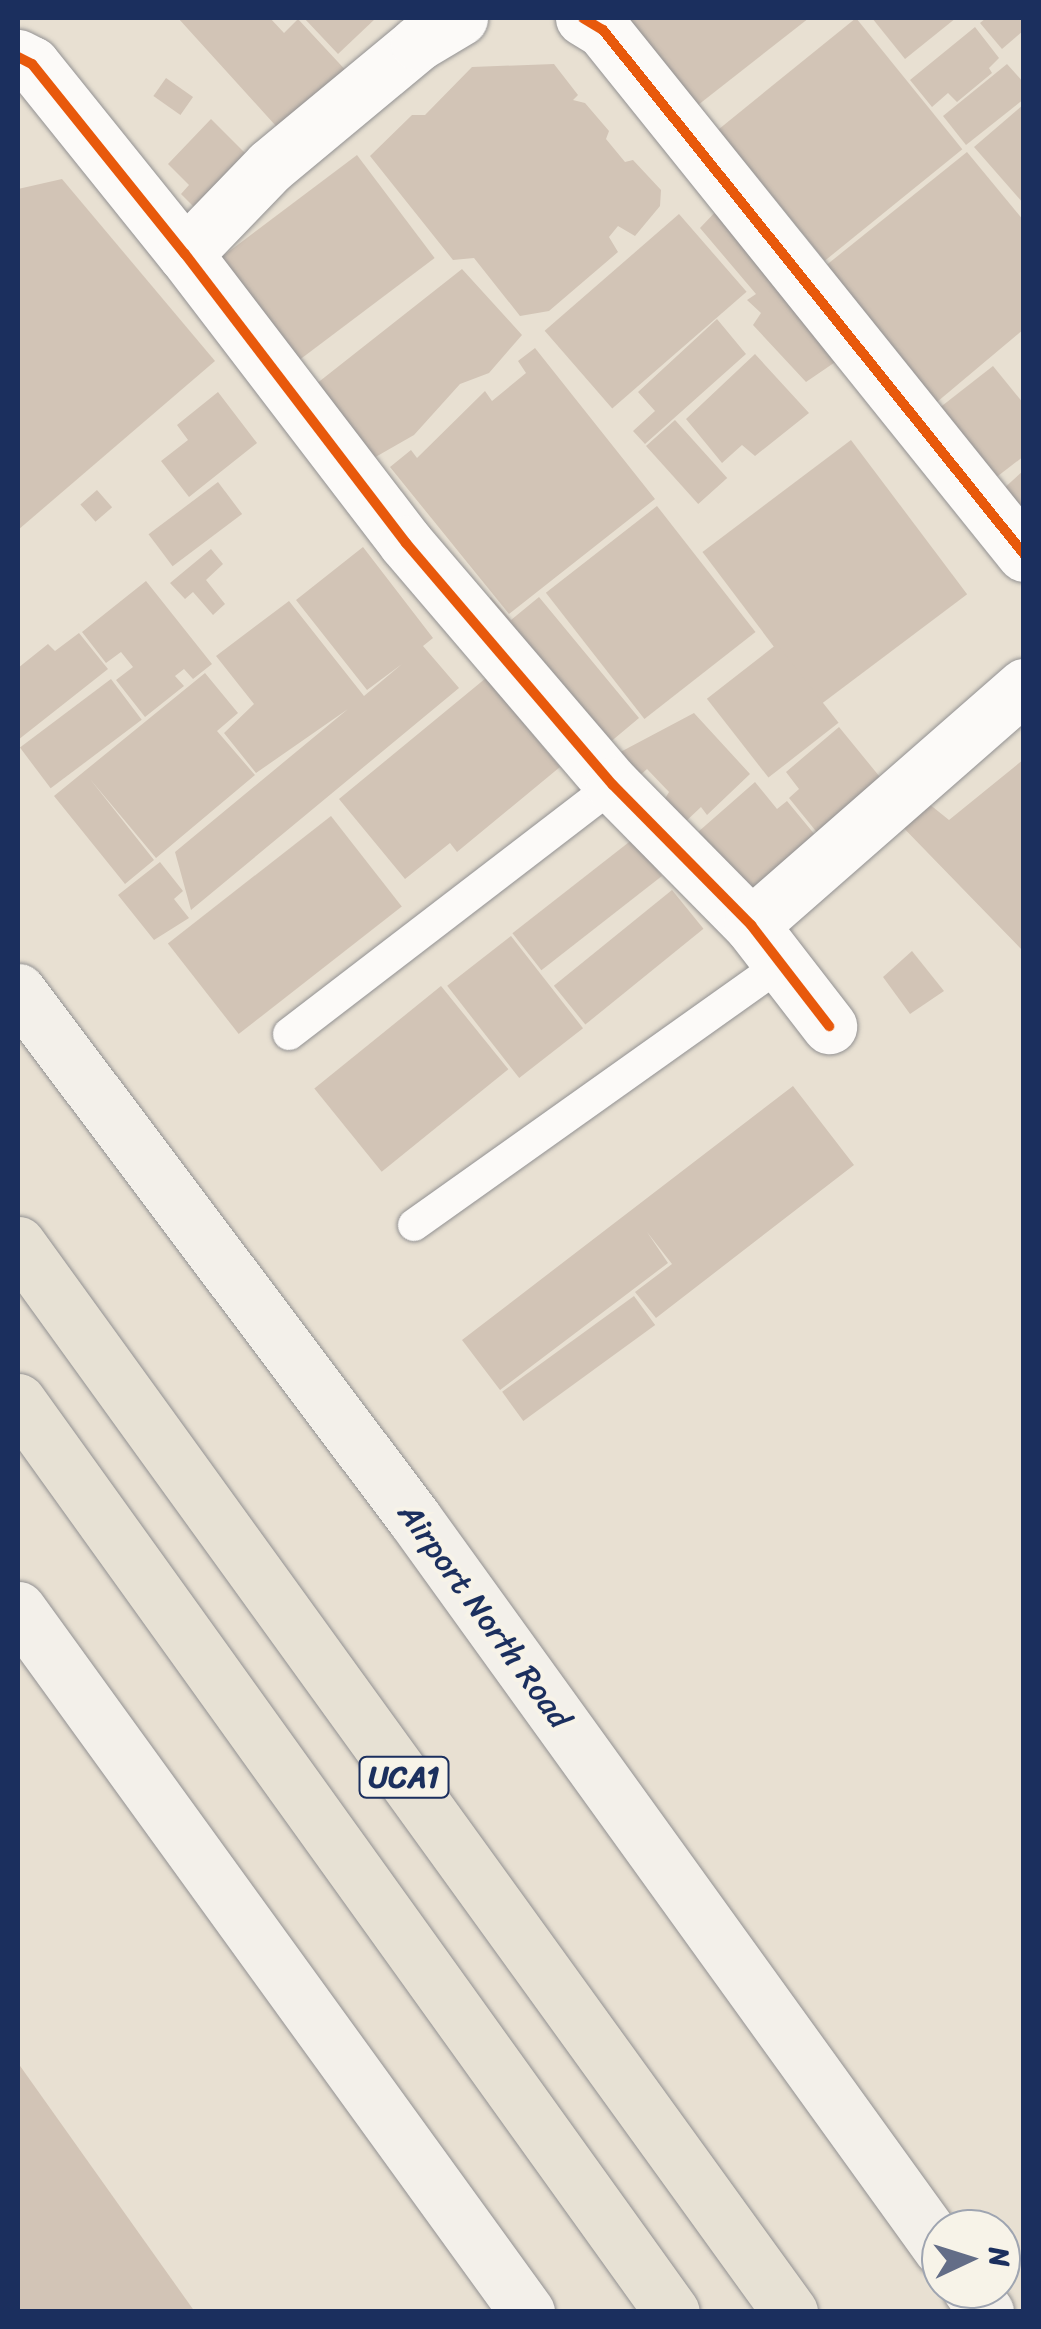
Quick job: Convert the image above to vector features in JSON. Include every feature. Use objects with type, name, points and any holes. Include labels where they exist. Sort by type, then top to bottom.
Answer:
[{"type":"main road","name":"Airport North Road","points":[[18,991],[414,1518],[921,2221]]},
{"type":"main road","name":"UCA1","points":[[18,1244],[790,2312]]},
{"type":"main road","name":"UCA1","points":[[18,1400],[672,2312]]},
{"type":"main road","points":[[18,1610],[527,2312]]},
{"type":"street","points":[[185,254],[270,166],[418,43],[460,18]]},
{"type":"street","points":[[583,18],[603,30],[1024,554]]},
{"type":"street","points":[[22,66],[185,254],[349,474],[613,784],[765,945],[829,1026]]},
{"type":"street","points":[[765,945],[1024,686]]},
{"type":"lane","points":[[290,1034],[613,784]]},
{"type":"lane","points":[[414,1225],[765,945]]},
{"type":"building","points":[[178,18],[270,18],[284,33],[298,19],[351,76],[285,136]]},
{"type":"building","points":[[304,18],[376,18],[338,54]]},
{"type":"building","points":[[610,18],[809,18],[684,116]]},
{"type":"building","points":[[856,18],[962,149],[825,261],[718,129]]},
{"type":"building","points":[[872,18],[956,18],[905,59]]},
{"type":"building","points":[[986,18],[1024,18],[1024,30],[1002,49],[980,23]]},
{"type":"building","points":[[975,27],[999,58],[989,68],[992,73],[957,102],[948,93],[932,107],[910,80]]},
{"type":"building","points":[[554,64],[578,95],[573,100],[585,103],[609,131],[606,139],[625,162],[633,160],[661,190],[660,206],[635,236],[618,226],[609,237],[618,252],[549,311],[520,316],[474,258],[453,260],[370,156],[412,115],[425,115],[472,67]]},
{"type":"building","points":[[1007,64],[1024,83],[1024,99],[966,145],[943,116]]},
{"type":"building","points":[[166,78],[193,97],[180,115],[153,96]]},
{"type":"building","points":[[1024,104],[1024,204],[974,147]]},
{"type":"building","points":[[211,119],[245,153],[194,207],[181,194],[189,185],[168,164]]},
{"type":"building","points":[[967,152],[1024,221],[1024,329],[937,402],[824,267]]},
{"type":"building","points":[[357,155],[435,258],[292,366],[214,263]]},
{"type":"building","points":[[62,179],[215,361],[18,530],[18,189]]},
{"type":"building","points":[[720,207],[847,354],[806,382],[753,325],[761,313],[747,300],[756,294],[700,228]]},
{"type":"building","points":[[679,214],[747,292],[612,409],[545,331]]},
{"type":"building","points":[[462,269],[522,335],[489,373],[460,384],[414,435],[372,459],[311,388]]},
{"type":"building","points":[[717,319],[746,354],[645,444],[633,431],[655,411],[638,392]]},
{"type":"building","points":[[535,348],[655,499],[509,614],[390,467],[411,450],[417,458],[485,391],[492,401],[526,373],[518,361]]},
{"type":"building","points":[[755,354],[809,413],[755,456],[742,445],[722,463],[686,419]]},
{"type":"building","points":[[993,366],[1024,404],[1024,456],[994,479],[938,409]]},
{"type":"building","points":[[218,392],[257,443],[189,497],[161,461],[188,440],[177,425]]},
{"type":"building","points":[[675,420],[727,478],[698,504],[646,446]]},
{"type":"building","points":[[851,440],[967,594],[819,706],[702,552]]},
{"type":"building","points":[[1024,470],[1024,517],[1001,491]]},
{"type":"building","points":[[218,482],[242,514],[173,566],[149,534]]},
{"type":"building","points":[[97,490],[112,507],[95,522],[80,504]]},
{"type":"building","points":[[657,506],[756,632],[644,719],[546,593]]},
{"type":"building","points":[[363,547],[433,638],[423,646],[459,688],[191,910],[175,852],[348,709],[256,773],[224,733],[254,704],[216,656],[289,601],[364,696],[402,664],[367,690],[296,600]]},
{"type":"building","points":[[211,549],[223,564],[206,580],[225,604],[213,615],[193,592],[185,599],[170,583]]},
{"type":"building","points":[[146,581],[212,664],[193,679],[184,669],[175,676],[184,686],[145,717],[116,680],[133,667],[121,652],[106,663],[82,632]]},
{"type":"building","points":[[491,597],[511,620],[539,597],[639,718],[596,754],[475,609]]},
{"type":"building","points":[[79,633],[108,669],[18,740],[18,668],[48,644],[55,651]]},
{"type":"building","points":[[777,644],[839,723],[768,778],[707,699]]},
{"type":"building","points":[[205,673],[238,713],[217,731],[255,775],[156,858],[90,779],[154,860],[125,884],[54,796]]},
{"type":"building","points":[[486,678],[560,767],[457,852],[450,843],[405,879],[339,799]]},
{"type":"building","points":[[111,679],[142,720],[51,788],[20,748]]},
{"type":"building","points":[[694,713],[750,774],[707,815],[701,807],[683,824],[663,802],[669,792],[647,769],[634,781],[611,757]]},
{"type":"building","points":[[839,727],[893,793],[828,846],[789,798],[799,789],[786,772]]},
{"type":"building","points":[[1024,759],[1024,952],[893,817],[913,791],[949,820]]},
{"type":"building","points":[[755,782],[777,809],[787,801],[825,847],[758,904],[698,832]]},
{"type":"building","points":[[331,816],[402,907],[239,1034],[168,943]]},
{"type":"building","points":[[633,839],[662,876],[541,970],[512,933]]},
{"type":"building","points":[[160,862],[183,891],[174,899],[189,918],[154,940],[118,895]]},
{"type":"building","points":[[672,890],[703,929],[585,1025],[554,986]]},
{"type":"building","points":[[511,936],[583,1028],[519,1078],[447,986]]},
{"type":"building","points":[[912,951],[944,991],[910,1014],[883,977]]},
{"type":"building","points":[[441,986],[508,1069],[382,1172],[314,1089]]},
{"type":"building","points":[[793,1086],[854,1165],[656,1318],[635,1292],[672,1264],[647,1232],[668,1263],[500,1390],[462,1340]]},
{"type":"building","points":[[634,1296],[655,1325],[523,1421],[502,1392]]},
{"type":"building","points":[[18,2063],[195,2312],[18,2312]]},
{"type":"cycle path","points":[[583,18],[603,30],[1024,554]]},
{"type":"cycle path","points":[[18,57],[32,64],[185,254],[406,543],[613,785],[751,925],[829,1026]]}]
